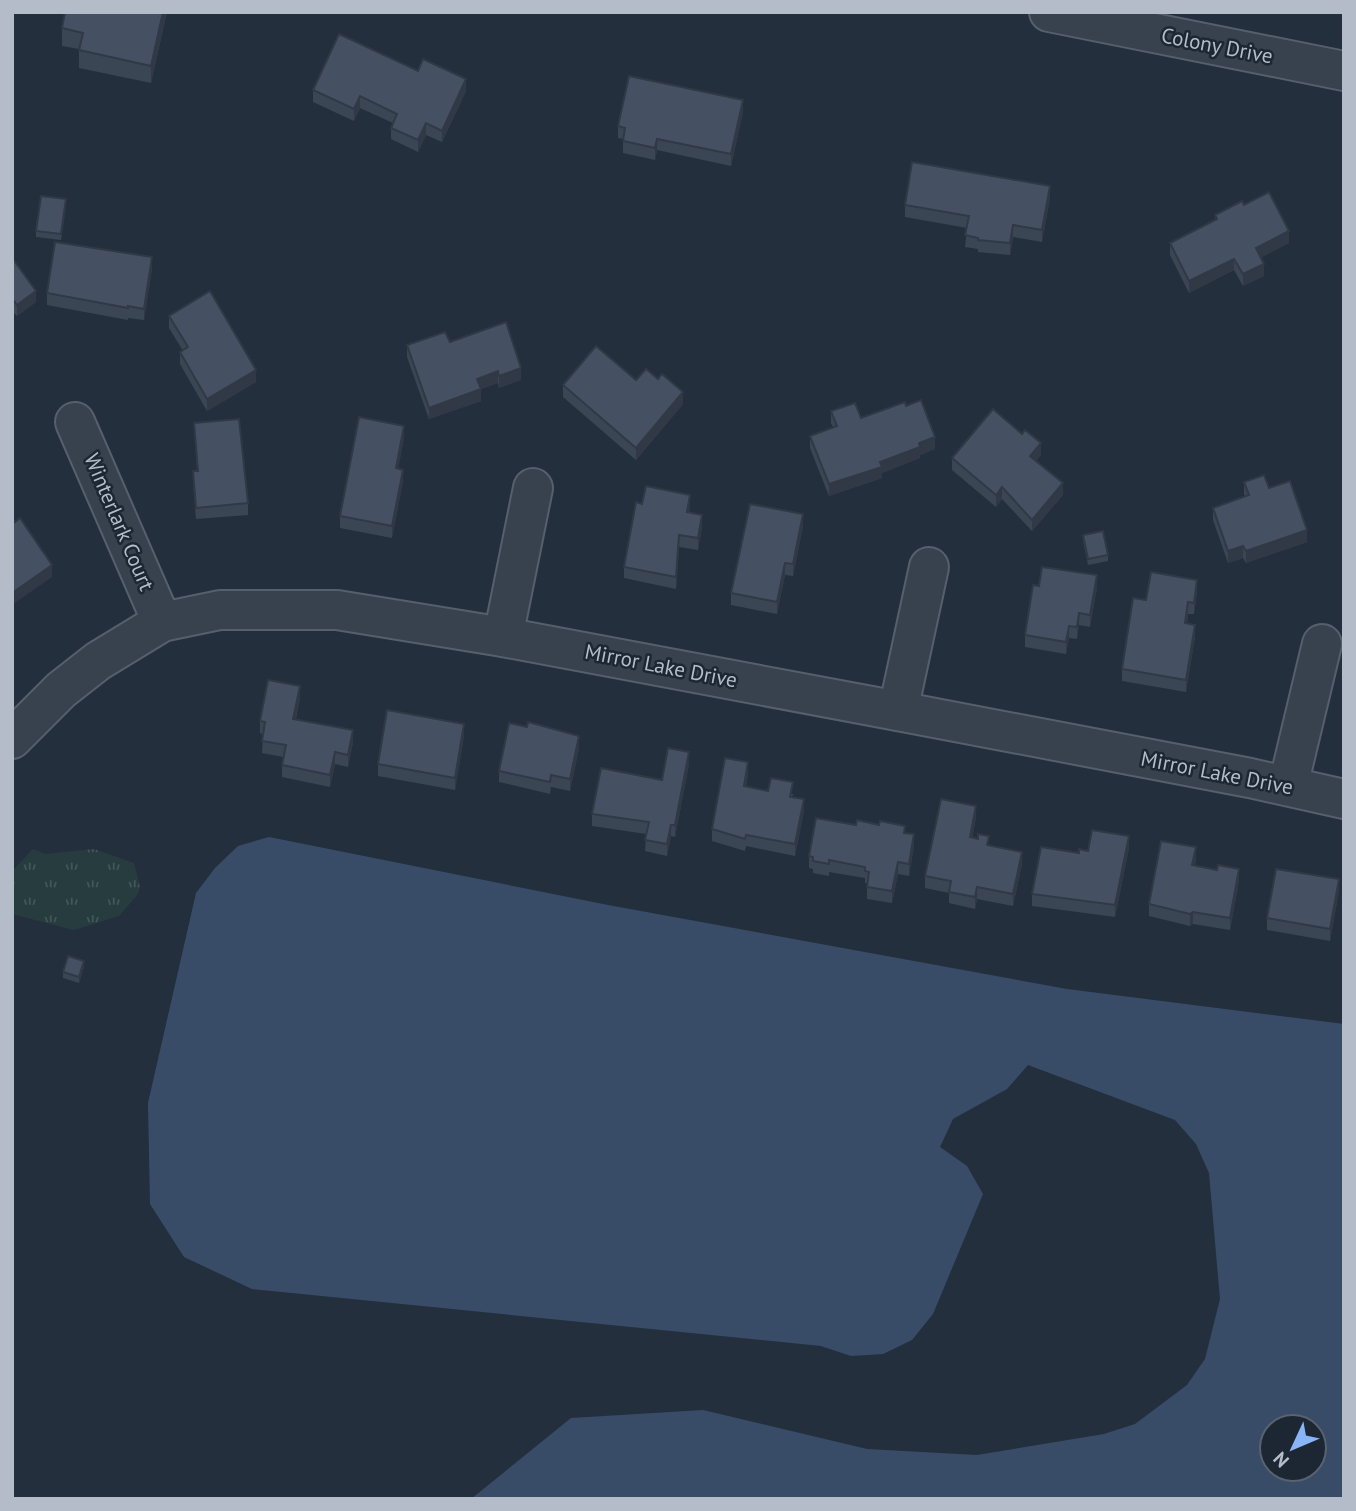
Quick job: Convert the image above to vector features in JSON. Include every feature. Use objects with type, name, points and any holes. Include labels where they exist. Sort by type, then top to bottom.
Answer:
[{"type":"street","name":"Colony Drive","points":[[1049,12],[1344,71]]},
{"type":"street","name":"Winterlark Court","points":[[75,422],[162,622]]},
{"type":"street","points":[[503,637],[533,488]]},
{"type":"street","points":[[898,711],[929,567]]},
{"type":"street","name":"Mirror Lake Drive","points":[[12,739],[61,691],[98,661],[162,622],[220,610],[337,610],[503,637],[898,711],[1344,799]]},
{"type":"street","points":[[1288,786],[1322,644]]},
{"type":"green space","points":[[33,849],[45,854],[94,849],[134,863],[140,887],[138,894],[119,916],[74,930],[12,914],[12,871]]},
{"type":"water","points":[[269,837],[608,905],[1067,989],[1344,1024],[1344,1499],[471,1499],[571,1418],[703,1410],[867,1449],[977,1455],[1104,1434],[1135,1424],[1187,1385],[1205,1359],[1220,1299],[1209,1173],[1196,1144],[1175,1120],[1028,1065],[1007,1089],[953,1119],[940,1147],[967,1166],[983,1194],[933,1314],[912,1340],[883,1354],[851,1356],[821,1346],[252,1289],[184,1257],[150,1204],[148,1103],[196,893],[215,868],[238,846]]},
{"type":"building","points":[[65,12],[163,12],[151,66],[79,50],[83,33],[62,28]]},
{"type":"building","points":[[339,34],[418,71],[423,59],[466,79],[442,131],[426,123],[418,140],[391,128],[397,114],[360,96],[354,109],[313,90]]},
{"type":"building","points":[[629,76],[743,100],[731,154],[657,139],[655,148],[623,141],[625,128],[618,126]]},
{"type":"building","points":[[912,162],[1050,186],[1042,230],[1013,225],[1010,243],[978,240],[965,235],[969,216],[905,205]]},
{"type":"building","points":[[1269,192],[1289,231],[1256,248],[1264,264],[1243,274],[1234,259],[1189,281],[1170,243],[1217,219],[1215,215],[1242,201],[1244,205]]},
{"type":"building","points":[[41,196],[66,199],[61,234],[36,231]]},
{"type":"building","points":[[55,242],[152,257],[144,309],[47,293]]},
{"type":"building","points":[[12,258],[36,291],[17,305],[12,302]]},
{"type":"building","points":[[210,291],[256,370],[207,399],[180,352],[188,347],[169,316]]},
{"type":"building","points":[[506,322],[521,368],[499,376],[498,371],[477,379],[481,389],[429,408],[407,345],[445,332],[450,342]]},
{"type":"building","points":[[596,346],[636,380],[646,369],[658,379],[662,374],[683,392],[636,448],[563,385]]},
{"type":"building","points":[[921,400],[935,437],[919,443],[920,447],[880,462],[882,467],[829,484],[810,436],[837,426],[831,411],[855,403],[861,418],[905,402],[906,406]]},
{"type":"building","points":[[993,409],[1022,434],[1025,430],[1041,443],[1030,456],[1063,483],[1032,520],[1002,487],[996,495],[952,458]]},
{"type":"building","points":[[359,417],[404,426],[396,468],[403,470],[392,526],[340,516]]},
{"type":"building","points":[[239,419],[248,503],[196,508],[193,471],[198,471],[194,423]]},
{"type":"building","points":[[1264,475],[1269,488],[1290,481],[1307,530],[1246,551],[1243,546],[1228,551],[1213,508],[1249,495],[1244,482]]},
{"type":"building","points":[[646,486],[690,495],[687,512],[702,515],[698,538],[679,535],[676,577],[624,567],[636,502],[642,504]]},
{"type":"building","points":[[750,504],[803,514],[793,564],[785,563],[777,602],[731,593]]},
{"type":"building","points":[[12,518],[15,522],[20,518],[52,565],[12,593]]},
{"type":"building","points":[[1103,531],[1108,555],[1088,559],[1083,535]]},
{"type":"building","points":[[1042,567],[1097,575],[1090,615],[1079,613],[1077,627],[1069,626],[1066,642],[1025,635],[1033,585],[1039,586]]},
{"type":"building","points":[[1151,572],[1197,580],[1194,603],[1188,602],[1185,623],[1195,625],[1186,680],[1122,669],[1133,598],[1146,600]]},
{"type":"building","points":[[268,680],[300,686],[293,719],[353,730],[348,755],[335,752],[330,775],[282,765],[286,745],[262,741],[265,722],[260,721]]},
{"type":"building","points":[[387,710],[464,724],[455,778],[378,764]]},
{"type":"building","points":[[528,722],[579,736],[570,779],[551,775],[550,782],[499,771],[509,723],[527,727]]},
{"type":"building","points":[[668,748],[689,752],[675,825],[671,825],[667,844],[645,840],[649,822],[592,814],[601,768],[662,780]]},
{"type":"building","points":[[725,758],[748,762],[744,786],[768,791],[771,778],[793,782],[790,797],[804,799],[795,844],[746,835],[745,839],[712,829]]},
{"type":"building","points":[[941,799],[976,806],[970,837],[978,839],[978,834],[989,836],[987,845],[1022,852],[1013,894],[977,887],[975,897],[949,892],[951,881],[925,876]]},
{"type":"building","points":[[816,818],[856,825],[857,820],[879,825],[880,821],[905,826],[904,833],[914,834],[909,864],[898,862],[892,891],[867,887],[869,872],[865,871],[865,867],[829,860],[829,864],[813,861],[813,857],[809,856]]},
{"type":"building","points":[[1092,830],[1129,836],[1115,905],[1032,894],[1041,847],[1079,853],[1079,849],[1088,851]]},
{"type":"building","points":[[1161,841],[1196,847],[1192,865],[1217,870],[1218,865],[1239,869],[1230,918],[1193,912],[1190,914],[1149,904]]},
{"type":"building","points":[[1276,869],[1339,879],[1330,929],[1267,918]]},
{"type":"building","points":[[68,956],[84,961],[79,977],[63,972]]}]
